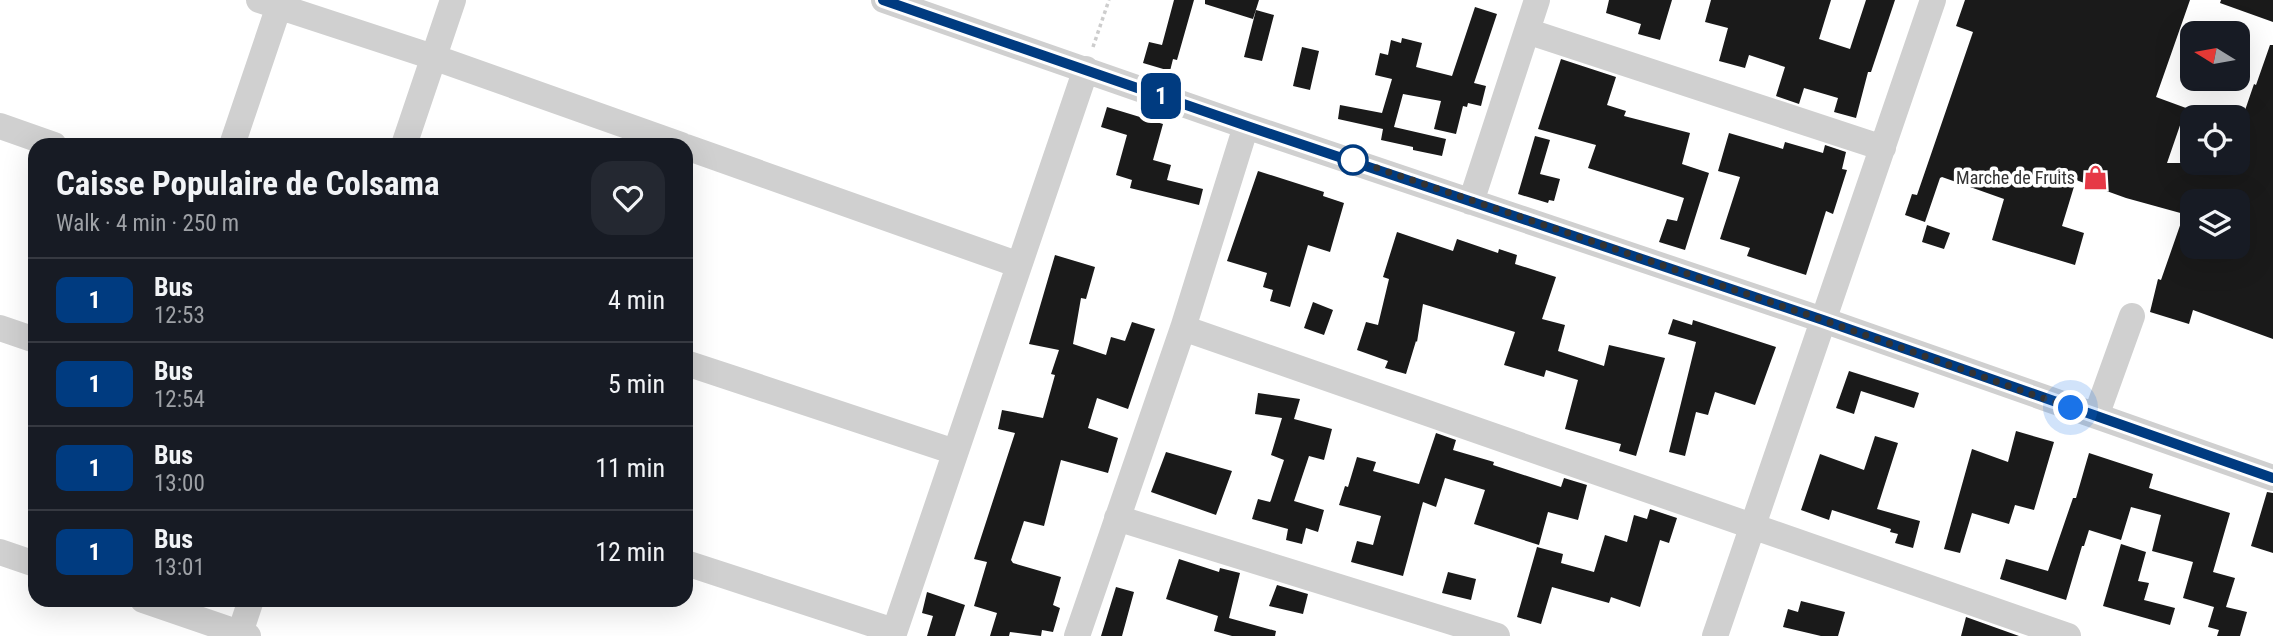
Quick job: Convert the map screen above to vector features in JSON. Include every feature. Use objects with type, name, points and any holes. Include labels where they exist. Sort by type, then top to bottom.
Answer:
[{"type":"street","points":[[406,138],[453,0]]},
{"type":"street","points":[[884,0],[1247,126],[1823,320],[2273,478]]},
{"type":"street","points":[[1471,202],[1537,0]]},
{"type":"street","points":[[1715,636],[1933,0]]},
{"type":"street","points":[[234,138],[269,3],[433,57],[661,138]]},
{"type":"street","points":[[1527,31],[1883,148]]},
{"type":"street","points":[[693,565],[893,634],[1086,69]]},
{"type":"street","points":[[0,126],[34,138]]},
{"type":"street","points":[[1077,636],[1184,328],[1247,126]]},
{"type":"street","points":[[693,149],[1019,265]]},
{"type":"street","points":[[2096,416],[2132,316]]},
{"type":"street","points":[[0,328],[28,338]]},
{"type":"street","points":[[1184,328],[2067,636]]},
{"type":"street","points":[[693,365],[955,452]]},
{"type":"street","points":[[1117,518],[1497,636]]},
{"type":"street","points":[[0,552],[28,562]]},
{"type":"street","points":[[163,607],[243,635],[249,607]]},
{"type":"path","points":[[1086,69],[1109,0]]},
{"type":"building","points":[[1174,0],[1194,0],[1177,60],[1173,59],[1170,71],[1143,63],[1149,42],[1162,45]]},
{"type":"building","points":[[1205,0],[1259,0],[1253,19],[1205,4]]},
{"type":"building","points":[[1609,0],[1672,0],[1660,40],[1638,34],[1641,24],[1606,13]]},
{"type":"building","points":[[1711,0],[1831,0],[1819,39],[1850,49],[1866,0],[1895,0],[1871,72],[1868,72],[1856,118],[1834,112],[1838,98],[1804,88],[1799,104],[1776,96],[1785,67],[1749,55],[1745,68],[1719,61],[1728,28],[1705,22]]},
{"type":"building","name":"Marche de Fruits","points":[[1965,0],[2190,0],[2183,21],[2180,21],[2180,29],[2156,97],[2180,106],[2180,125],[2167,163],[2180,163],[2180,175],[2250,175],[2250,105],[2247,105],[2270,45],[2273,45],[2273,339],[2193,310],[2189,324],[2150,312],[2158,279],[2161,280],[2180,225],[2180,259],[2250,259],[2250,189],[2180,189],[2180,213],[2076,180],[2062,226],[2084,233],[2075,265],[1992,240],[2004,199],[1942,177],[1925,222],[1905,215],[1912,194],[1917,195],[1973,32],[1956,26]]},
{"type":"building","points":[[2221,0],[2273,0],[2273,22],[2220,3]]},
{"type":"building","points":[[1475,7],[1497,14],[1474,83],[1486,86],[1481,106],[1468,103],[1467,107],[1463,106],[1456,134],[1434,129],[1441,101],[1403,94],[1394,127],[1446,139],[1442,156],[1381,140],[1383,129],[1338,119],[1340,105],[1382,113],[1392,79],[1375,75],[1380,53],[1388,55],[1391,40],[1401,43],[1402,38],[1422,43],[1416,67],[1452,76]]},
{"type":"building","points":[[1256,10],[1274,15],[1262,61],[1244,57]]},
{"type":"building","points":[[1302,47],[1319,51],[1310,90],[1293,86]]},
{"type":"building","points":[[1561,59],[1616,77],[1607,105],[1626,111],[1624,116],[1690,133],[1682,164],[1709,173],[1685,250],[1659,242],[1667,219],[1677,221],[1684,198],[1588,168],[1596,145],[1538,129]]},
{"type":"building","points":[[1107,107],[1163,124],[1153,160],[1171,165],[1167,180],[1203,189],[1199,205],[1130,188],[1132,180],[1116,175],[1127,135],[1101,127]]},
{"type":"building","points":[[1729,133],[1783,149],[1785,142],[1823,153],[1825,145],[1846,152],[1842,169],[1847,170],[1833,214],[1826,211],[1806,275],[1747,256],[1750,248],[1720,239],[1740,177],[1718,171]]},
{"type":"building","points":[[1535,136],[1550,140],[1540,174],[1560,179],[1554,201],[1549,200],[1548,203],[1518,194]]},
{"type":"building","points":[[1258,171],[1324,192],[1323,196],[1344,203],[1330,252],[1308,245],[1290,307],[1270,301],[1273,290],[1263,287],[1267,273],[1227,261]]},
{"type":"building","points":[[1927,225],[1950,233],[1944,249],[1922,242]]},
{"type":"building","points":[[1397,232],[1453,251],[1457,239],[1498,253],[1499,249],[1517,255],[1515,264],[1556,277],[1542,319],[1565,325],[1558,351],[1604,366],[1609,345],[1665,358],[1636,456],[1619,451],[1621,444],[1565,429],[1578,380],[1546,370],[1544,377],[1504,365],[1515,332],[1423,304],[1417,342],[1406,374],[1385,368],[1388,361],[1357,350],[1366,322],[1378,325],[1389,279],[1383,277]]},
{"type":"building","points":[[1055,255],[1095,267],[1086,299],[1081,298],[1073,344],[1106,355],[1111,337],[1125,341],[1132,322],[1155,329],[1128,409],[1097,398],[1088,428],[1118,438],[1108,473],[1061,460],[1044,526],[1024,521],[1011,560],[1013,563],[1061,577],[1053,605],[1060,608],[1053,632],[1042,630],[1041,636],[1010,632],[1009,636],[990,636],[997,613],[974,606],[987,562],[974,559],[1015,433],[998,429],[1002,410],[1043,418],[1055,375],[1051,374],[1059,350],[1029,344]]},
{"type":"building","points":[[1313,302],[1333,310],[1324,335],[1304,328]]},
{"type":"building","points":[[1673,319],[1692,325],[1693,320],[1776,347],[1755,405],[1715,392],[1708,415],[1696,412],[1685,456],[1669,452],[1696,342],[1668,334]]},
{"type":"building","points":[[1849,371],[1919,393],[1914,408],[1861,391],[1854,414],[1836,408]]},
{"type":"building","points":[[1258,393],[1300,399],[1294,419],[1332,429],[1324,460],[1309,456],[1294,501],[1324,510],[1318,532],[1306,528],[1302,544],[1286,540],[1288,529],[1252,519],[1258,499],[1270,502],[1284,460],[1271,455],[1282,418],[1255,414]]},
{"type":"building","points":[[2016,431],[2054,442],[2034,510],[2015,505],[2009,524],[1972,513],[1960,553],[1944,549],[1972,449],[2008,462]]},
{"type":"building","points":[[1436,433],[1456,440],[1453,450],[1494,462],[1493,465],[1561,487],[1564,478],[1587,485],[1578,520],[1548,512],[1539,545],[1474,524],[1485,490],[1445,478],[1436,507],[1423,502],[1403,576],[1351,562],[1357,541],[1373,545],[1381,516],[1339,505],[1345,486],[1348,487],[1357,457],[1376,462],[1373,471],[1419,484]]},
{"type":"building","points":[[1875,436],[1898,443],[1877,509],[1920,521],[1913,548],[1895,543],[1898,534],[1890,532],[1891,529],[1832,510],[1829,520],[1801,510],[1820,454],[1864,470]]},
{"type":"building","points":[[1166,452],[1232,471],[1216,515],[1151,492]]},
{"type":"building","points":[[2089,453],[2153,474],[2149,488],[2230,513],[2213,572],[2235,578],[2226,607],[2247,612],[2240,636],[2217,636],[2219,630],[2208,627],[2214,607],[2183,598],[2193,562],[2152,551],[2161,515],[2131,507],[2121,540],[2089,530],[2066,600],[2000,579],[2006,559],[2048,571],[2073,498],[2076,498]]},
{"type":"building","points":[[2267,492],[2273,493],[2273,553],[2251,546]]},
{"type":"building","points":[[1650,509],[1677,518],[1669,543],[1660,540],[1640,607],[1611,597],[1609,603],[1552,587],[1541,624],[1517,617],[1537,547],[1563,554],[1561,563],[1594,572],[1605,535],[1627,542],[1634,515],[1647,519]]},
{"type":"building","points":[[2121,544],[2146,552],[2138,581],[2149,583],[2144,600],[2175,608],[2170,625],[2103,606]]},
{"type":"building","points":[[1179,559],[1219,572],[1220,568],[1240,573],[1229,618],[1276,631],[1275,636],[1232,636],[1214,631],[1218,616],[1166,599]]},
{"type":"building","points":[[1448,572],[1476,579],[1471,600],[1442,593]]},
{"type":"building","points":[[1277,585],[1308,594],[1303,614],[1269,606]]},
{"type":"building","points":[[1116,587],[1134,592],[1122,636],[1101,636]]},
{"type":"building","points":[[927,592],[965,605],[955,636],[927,636],[933,616],[922,613]]},
{"type":"building","points":[[1801,601],[1845,612],[1838,636],[1821,636],[1783,627],[1788,609],[1798,612]]},
{"type":"building","points":[[1966,617],[2019,636],[1961,636]]},
{"type":"bus line","name":"1","points":[[883,0],[1823,320],[2273,478]]},
{"type":"place","name":"Marche de Fruits","points":[[2095,178]]},
{"type":"route","points":[[1353,160],[1823,320],[2071,408]]}]
